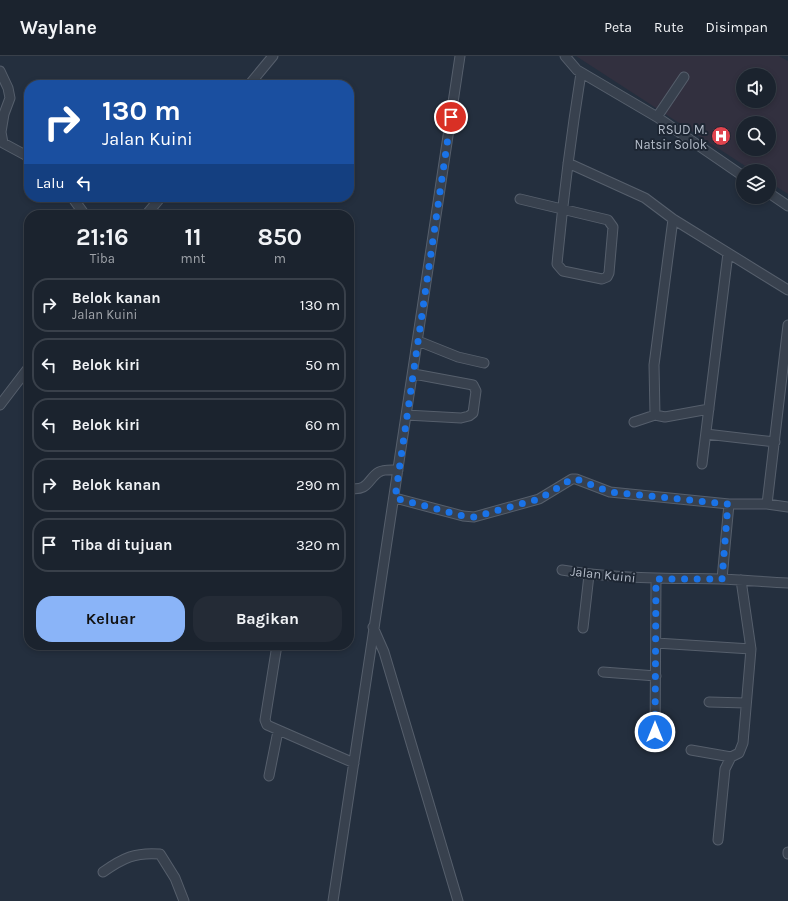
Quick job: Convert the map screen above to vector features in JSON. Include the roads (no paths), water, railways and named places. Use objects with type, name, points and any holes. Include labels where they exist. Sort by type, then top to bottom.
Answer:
[{"type":"street","points":[[253,80],[273,56]]},
{"type":"street","points":[[333,901],[373,627],[395,498],[406,415],[414,374],[460,56]]},
{"type":"street","points":[[565,56],[573,67],[581,73],[657,117],[736,171]]},
{"type":"street","points":[[0,71],[8,88],[10,98],[4,114],[1,132],[3,143],[24,154]]},
{"type":"street","points":[[520,199],[563,208],[611,222],[613,227],[609,273],[607,277],[602,279],[563,271],[556,264],[563,208],[568,163],[581,73]]},
{"type":"street","points":[[657,117],[684,77]]},
{"type":"street","points":[[568,163],[646,198],[673,219],[788,290]]},
{"type":"street","points":[[776,198],[788,206]]},
{"type":"street","points":[[150,210],[157,202]]},
{"type":"street","points":[[655,415],[654,365],[673,219]]},
{"type":"street","points":[[702,464],[728,253]]},
{"type":"street","points":[[767,504],[788,325]]},
{"type":"street","points":[[418,341],[458,357],[484,363]]},
{"type":"street","points":[[0,405],[24,374]]},
{"type":"street","points":[[406,415],[461,418],[469,416],[473,413],[476,391],[472,385],[414,374]]},
{"type":"street","points":[[634,422],[655,415],[665,417],[709,409]]},
{"type":"street","points":[[706,434],[775,442]]},
{"type":"street","points":[[354,488],[362,487],[371,481],[378,472],[382,470],[398,470]]},
{"type":"street","points":[[395,498],[463,516],[474,517],[539,499],[572,479],[576,479],[610,492],[728,504],[767,504],[788,507]]},
{"type":"street","points":[[722,579],[728,504]]},
{"type":"street","name":"Jalan Kuini","points":[[562,570],[589,575],[656,579],[722,579],[788,583]]},
{"type":"street","points":[[583,628],[589,575]]},
{"type":"street","points":[[655,745],[656,579]]},
{"type":"street","points":[[691,750],[731,757],[739,753],[742,743],[752,649],[741,580]]},
{"type":"street","points":[[373,627],[384,652],[458,901]]},
{"type":"street","points":[[656,643],[752,649]]},
{"type":"street","points":[[276,650],[266,725],[354,762]]},
{"type":"street","points":[[603,672],[656,676]]},
{"type":"street","points":[[709,702],[746,703]]},
{"type":"street","points":[[269,776],[278,731]]},
{"type":"street","points":[[718,840],[725,769],[731,757]]},
{"type":"street","points":[[103,872],[130,855],[160,854],[175,878],[184,901]]},
{"type":"place","name":"RSUD M. Natsir Solok","points":[[721,136]]}]
